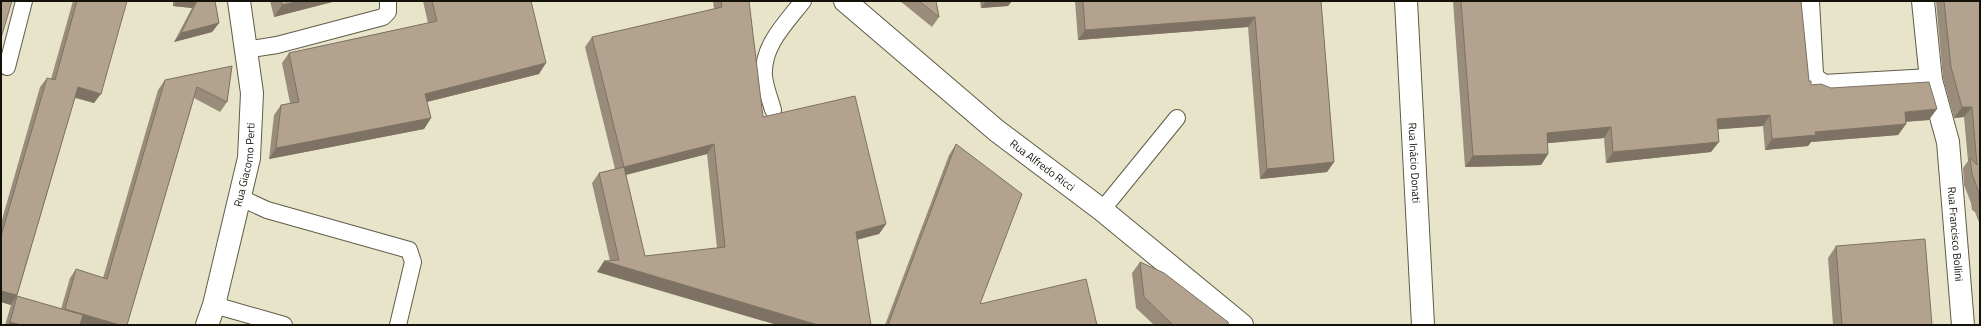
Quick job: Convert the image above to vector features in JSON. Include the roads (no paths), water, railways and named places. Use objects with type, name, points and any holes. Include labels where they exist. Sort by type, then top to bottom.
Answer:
[{"type":"street","name":"Rua Giacomo Perti","points":[[207,325],[214,305],[241,198],[249,158],[252,93],[239,1]]},
{"type":"street","name":"Rua Alfredo Ricci","points":[[845,1],[997,131],[1102,210],[1242,325]]},
{"type":"street","name":"Rua Inácio Donati","points":[[1406,1],[1423,325]]},
{"type":"street","points":[[1808,1],[1812,74],[1817,83],[1823,86],[1932,80]]},
{"type":"street","name":"Rua Francisco Bollini","points":[[1923,1],[1932,80],[1948,142],[1963,325]]},
{"type":"lane","points":[[7,67],[24,1]]},
{"type":"lane","points":[[246,50],[277,45],[383,17],[388,12],[388,1]]},
{"type":"lane","points":[[772,110],[764,77],[765,56],[774,37],[803,1]]},
{"type":"lane","points":[[1102,210],[1177,118]]},
{"type":"lane","points":[[241,198],[267,210],[409,250],[413,262],[398,325]]},
{"type":"lane","points":[[214,305],[284,325]]}]
